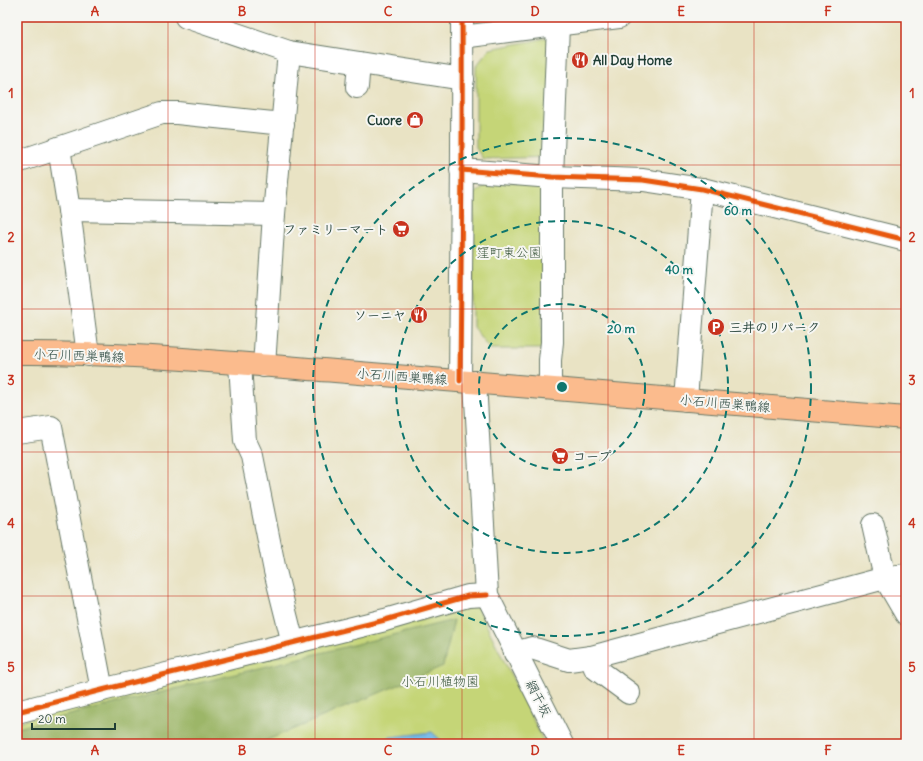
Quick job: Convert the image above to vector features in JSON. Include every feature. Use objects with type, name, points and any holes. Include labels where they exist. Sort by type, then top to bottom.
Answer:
[{"type":"main road","name":"小石川西巣鴨線","points":[[17,353],[88,355],[240,364],[467,381],[906,418]]},
{"type":"street","points":[[186,17],[289,52],[463,79]]},
{"type":"street","points":[[17,712],[385,620],[468,596],[487,595],[467,381],[461,170],[463,79],[462,27],[558,25],[619,17]]},
{"type":"street","points":[[550,388],[550,360],[552,342],[552,177],[558,25]]},
{"type":"street","points":[[264,366],[274,214],[289,52]]},
{"type":"street","points":[[357,88],[359,63]]},
{"type":"street","points":[[17,162],[162,113],[177,113],[283,124]]},
{"type":"street","points":[[59,148],[69,210],[88,355]]},
{"type":"street","points":[[461,170],[552,177],[644,180],[702,189],[906,240]]},
{"type":"street","points":[[686,400],[702,189]]},
{"type":"street","points":[[69,210],[274,214]]},
{"type":"street","points":[[240,364],[245,441],[252,456],[275,571],[293,643]]},
{"type":"street","points":[[17,432],[51,427],[102,690]]},
{"type":"street","points":[[873,525],[896,577],[906,614]]},
{"type":"street","points":[[516,653],[532,648],[569,660],[591,657],[896,577]]},
{"type":"street","name":"網干坂","points":[[487,595],[562,744]]},
{"type":"street","points":[[591,657],[595,668],[629,693]]},
{"type":"green space","points":[[552,37],[549,157],[483,159],[476,148],[476,66],[490,49]]},
{"type":"green space","name":"窪町東公園","points":[[487,182],[546,185],[542,349],[490,349],[473,327],[473,195]]},
{"type":"green space","name":"小石川植物園","points":[[477,606],[545,744],[17,744],[17,722]]},
{"type":"green space","points":[[454,620],[443,666],[258,744],[17,744],[17,728]]},
{"type":"water","points":[[432,732],[445,744],[376,744],[390,737]]},
{"type":"cycle path","points":[[460,381],[462,17]]},
{"type":"cycle path","points":[[461,170],[552,177],[643,180],[702,189],[906,240]]},
{"type":"cycle path","points":[[17,712],[385,620],[468,596],[487,595]]},
{"type":"place","name":"All Day Home","points":[[580,60]]},
{"type":"place","name":"Cuore","points":[[415,120]]},
{"type":"place","name":"ファミリーマート","points":[[401,229]]},
{"type":"place","name":"ソーニヤ","points":[[419,315]]},
{"type":"place","name":"三井のリパーク","points":[[716,327]]},
{"type":"place","name":"コープ","points":[[560,456]]}]
